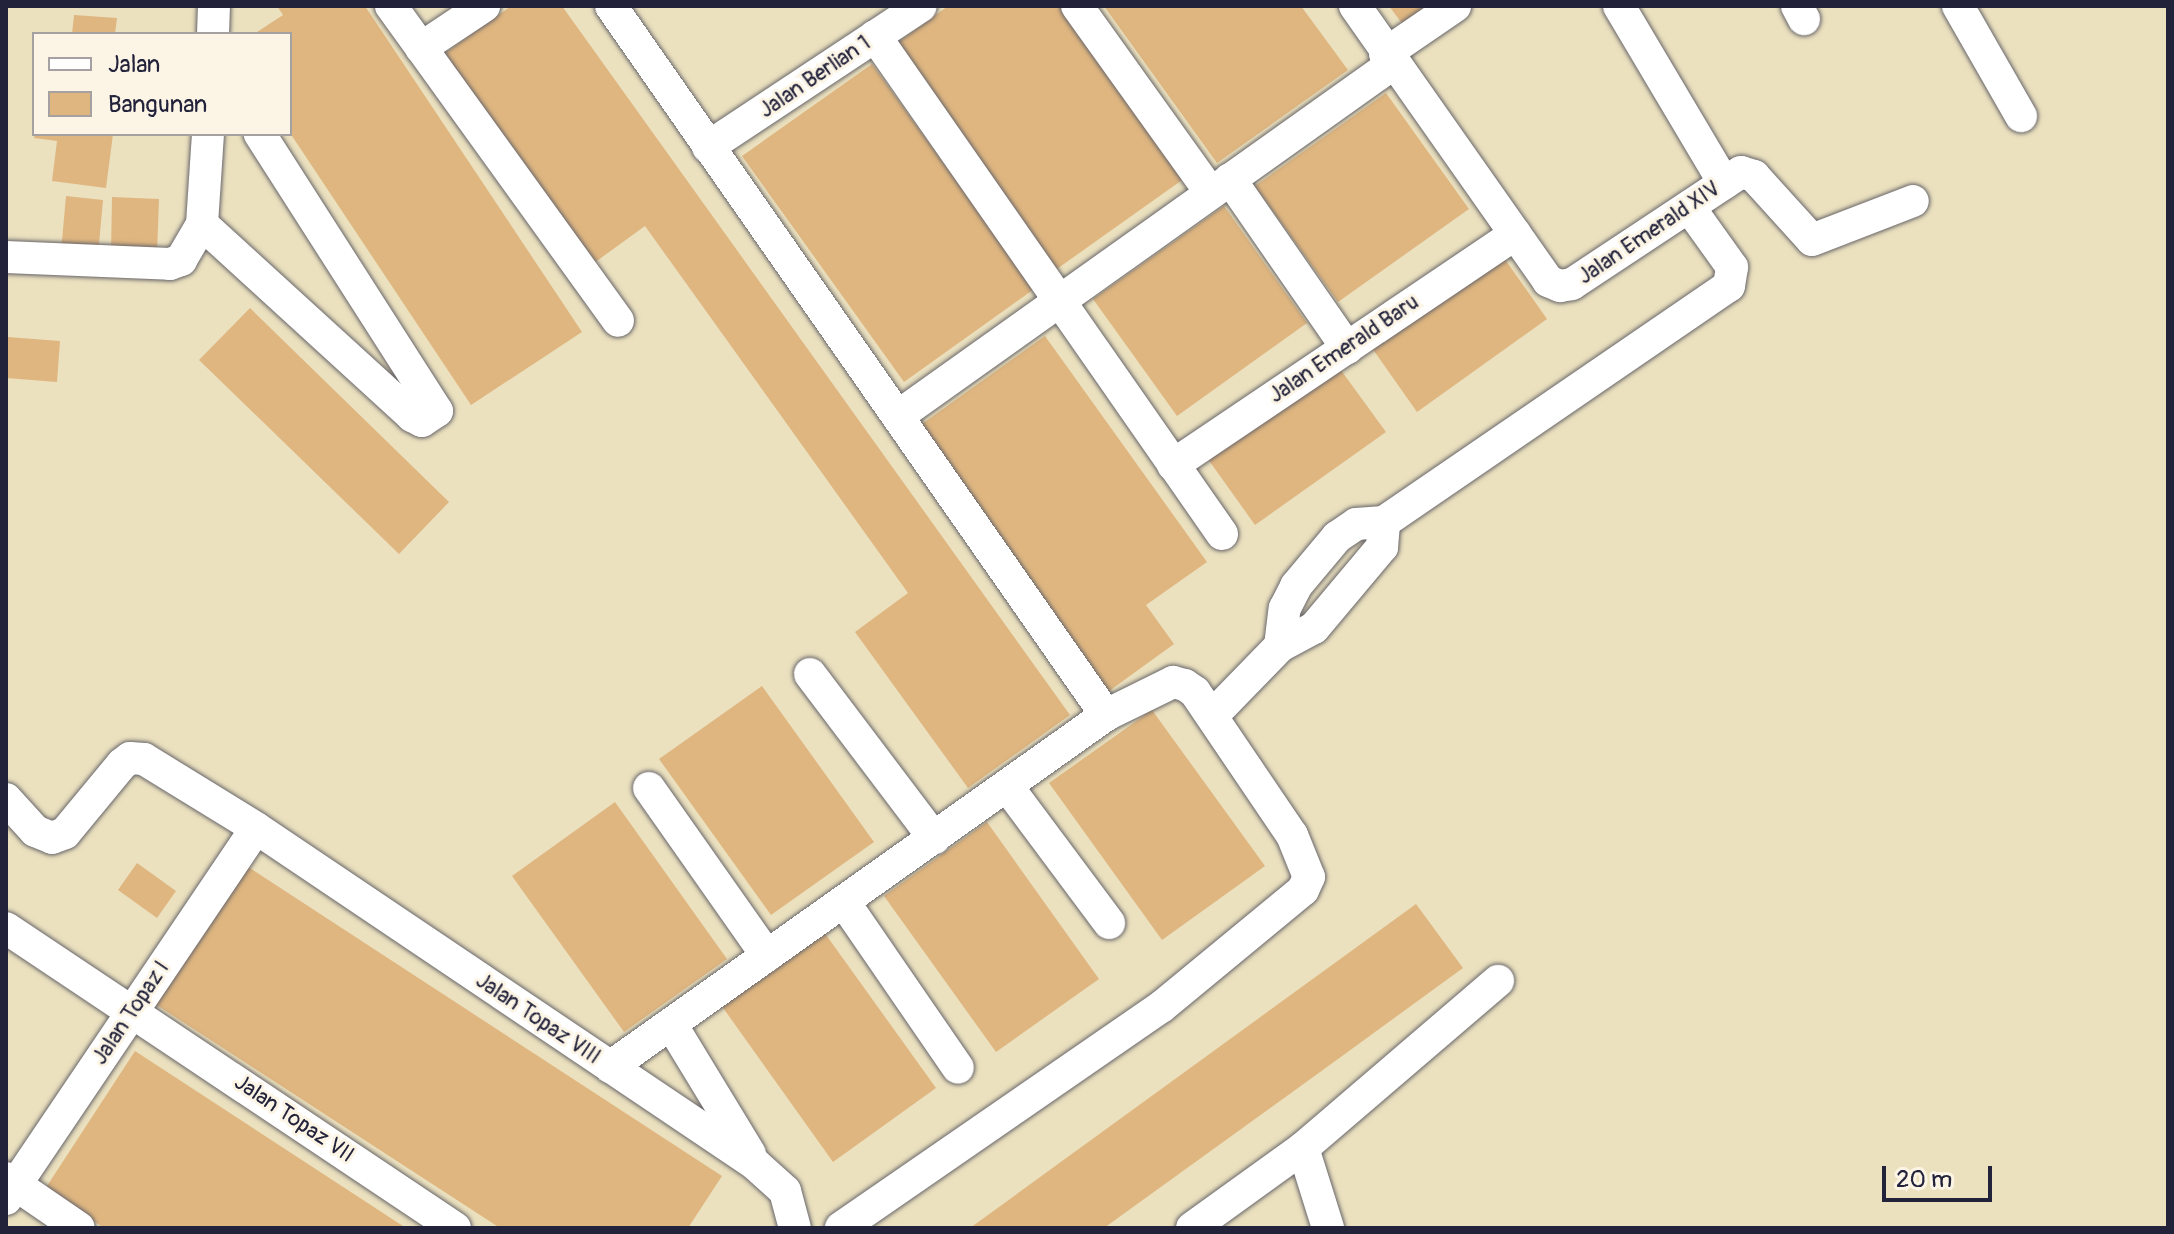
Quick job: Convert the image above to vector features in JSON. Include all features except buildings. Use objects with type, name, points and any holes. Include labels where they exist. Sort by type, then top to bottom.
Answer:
[{"type":"street","points":[[213,32],[214,6]]},
{"type":"street","points":[[391,6],[618,321]]},
{"type":"street","points":[[421,48],[484,6]]},
{"type":"street","points":[[611,6],[1106,715]]},
{"type":"street","name":"Jalan Berlian 1","points":[[708,147],[921,6]]},
{"type":"street","points":[[1077,6],[1347,348]]},
{"type":"street","name":"Jalan Emerald XIV","points":[[1355,6],[1548,281],[1572,284],[1741,172],[1754,176],[1812,240],[1913,201]]},
{"type":"street","points":[[898,416],[1220,186],[1455,6]]},
{"type":"street","points":[[1619,6],[1724,183]]},
{"type":"street","points":[[1958,6],[2021,116]]},
{"type":"street","points":[[875,36],[1057,303],[1222,534]]},
{"type":"street","points":[[6,257],[170,264],[190,249],[202,224],[208,136]]},
{"type":"street","points":[[202,224],[412,416],[422,421],[437,411],[261,136]]},
{"type":"street","points":[[1212,716],[1280,646],[1314,628],[1382,547],[1384,522],[1729,286],[1732,267],[1689,207]]},
{"type":"street","name":"Jalan Emerald Baru","points":[[1173,465],[1515,234]]},
{"type":"street","points":[[810,674],[934,838]]},
{"type":"street","points":[[610,1067],[1106,715],[1173,682],[1195,692],[1292,835],[1309,877],[1303,890],[1161,1007],[841,1228]]},
{"type":"street","name":"Jalan Topaz VIII","points":[[6,799],[35,831],[52,838],[65,833],[130,758],[144,759],[256,828],[755,1164],[785,1191],[795,1228]]},
{"type":"street","points":[[1007,786],[1109,923]]},
{"type":"street","points":[[649,788],[767,956]]},
{"type":"street","name":"Jalan Topaz I","points":[[9,1187],[256,828]]},
{"type":"street","points":[[844,902],[958,1068]]},
{"type":"street","name":"Jalan Topaz VII","points":[[6,928],[455,1228]]},
{"type":"street","points":[[1192,1228],[1303,1148],[1498,981]]},
{"type":"street","points":[[671,1024],[755,1164]]},
{"type":"street","points":[[1303,1148],[1328,1228]]},
{"type":"street","points":[[9,1187],[79,1228]]}]
